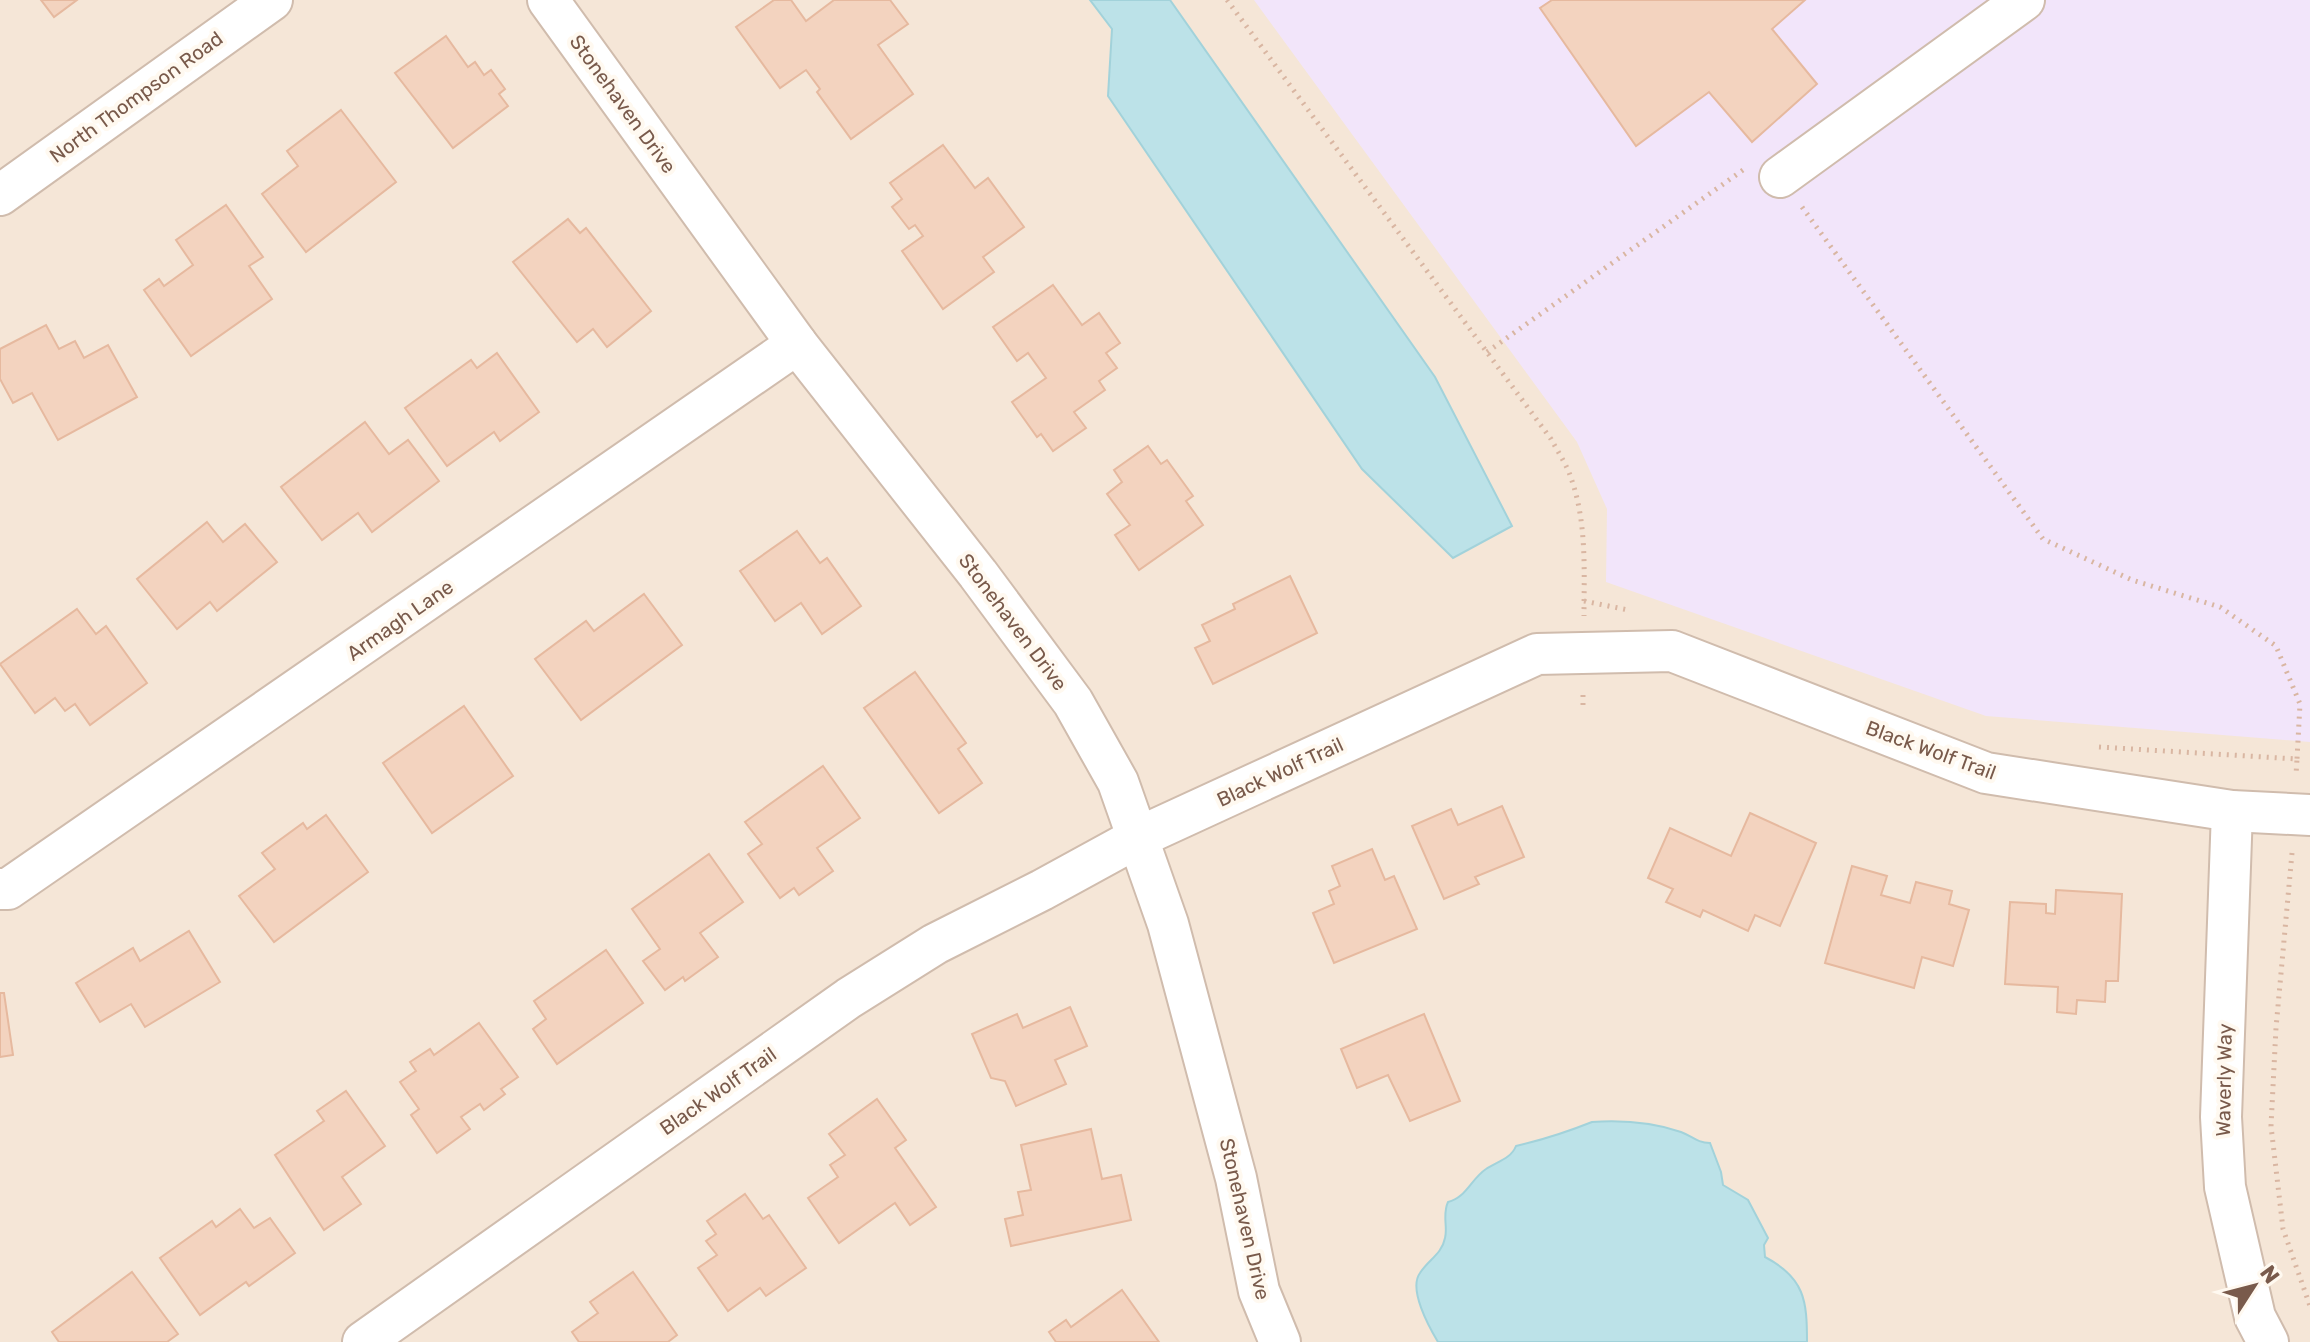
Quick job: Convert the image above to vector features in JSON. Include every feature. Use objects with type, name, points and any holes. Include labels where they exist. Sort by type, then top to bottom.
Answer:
[{"type":"street","name":"North Thompson Road","points":[[0,195],[272,0]]},
{"type":"street","name":"Stonehaven Drive","points":[[548,0],[797,344],[933,515],[1073,702],[1118,782],[1168,924],[1236,1178],[1259,1291],[1280,1342]]},
{"type":"street","points":[[1780,177],[2024,0]]},
{"type":"street","name":"Armagh Lane","points":[[0,889],[8,889],[189,766],[797,344]]},
{"type":"street","name":"Black Wolf Trail","points":[[363,1342],[849,998],[935,944],[1137,838],[1537,654],[1672,651],[1986,773],[2232,811],[2302,815]]},
{"type":"street","name":"Waverly Way","points":[[2232,811],[2221,1117],[2225,1187],[2255,1317],[2268,1342]]},
{"type":"path","points":[[1227,0],[1551,439],[1571,477],[1585,546],[1583,705]]},
{"type":"path","points":[[1487,352],[1764,155],[2043,539],[2132,580],[2220,607],[2276,646],[2300,704],[2297,759],[2302,815],[2276,1028],[2271,1126],[2283,1229],[2310,1306]]},
{"type":"path","points":[[1584,601],[1637,612]]},
{"type":"path","points":[[2085,747],[2297,759]]},
{"type":"shaded area","points":[[0,0],[2310,0],[2310,1342],[0,1342]]},
{"type":"shaded area","points":[[1254,0],[2310,0],[2310,742],[1986,716],[1606,582],[1607,509],[1577,442]]},
{"type":"water","points":[[1090,0],[1170,0],[1435,377],[1512,526],[1453,558],[1362,469],[1108,96],[1112,29]]},
{"type":"water","points":[[1592,1122],[1648,1124],[1710,1143],[1723,1185],[1748,1200],[1768,1238],[1764,1245],[1765,1257],[1788,1273],[1801,1292],[1807,1342],[1438,1342],[1421,1308],[1416,1288],[1423,1268],[1443,1244],[1448,1202],[1459,1197],[1481,1173],[1507,1157],[1516,1146]]},
{"type":"building","points":[[41,0],[77,0],[54,17]]},
{"type":"building","points":[[774,0],[791,0],[806,21],[834,0],[890,0],[908,24],[878,45],[913,94],[851,139],[817,92],[820,89],[806,70],[780,88],[736,27]]},
{"type":"building","points":[[1552,0],[1805,0],[1772,29],[1817,84],[1752,142],[1709,92],[1636,146],[1540,8]]},
{"type":"building","points":[[446,36],[468,67],[475,62],[484,75],[491,70],[505,89],[499,94],[508,106],[453,148],[395,73]]},
{"type":"building","points":[[341,110],[396,182],[306,252],[262,194],[298,166],[287,151]]},
{"type":"building","points":[[943,145],[975,188],[988,178],[1024,227],[983,257],[994,272],[943,309],[902,251],[923,236],[915,225],[909,229],[892,207],[902,199],[890,183]]},
{"type":"building","points":[[226,205],[263,257],[249,266],[272,299],[191,356],[144,290],[159,279],[164,286],[193,265],[176,240]]},
{"type":"building","points":[[568,219],[580,233],[586,228],[651,311],[607,347],[593,329],[577,342],[513,262]]},
{"type":"building","points":[[1053,285],[1082,325],[1099,313],[1120,343],[1106,353],[1117,368],[1099,381],[1105,390],[1074,412],[1086,428],[1053,451],[1041,434],[1037,437],[1012,402],[1046,378],[1028,353],[1017,361],[993,327]]},
{"type":"building","points":[[46,325],[59,349],[75,341],[84,358],[108,345],[137,397],[58,440],[32,393],[13,403],[0,379],[0,349]]},
{"type":"building","points":[[497,353],[539,412],[500,441],[494,432],[447,466],[405,408],[471,360],[477,368]]},
{"type":"building","points":[[365,422],[389,454],[408,440],[439,481],[372,532],[358,513],[322,540],[281,487]]},
{"type":"building","points":[[1148,446],[1161,464],[1167,460],[1193,496],[1186,501],[1203,525],[1139,570],[1115,535],[1130,525],[1107,494],[1122,482],[1114,470]]},
{"type":"building","points":[[207,522],[223,542],[245,524],[277,562],[217,611],[210,602],[177,629],[137,579]]},
{"type":"building","points":[[797,531],[820,563],[827,558],[861,606],[822,634],[801,603],[775,621],[740,571]]},
{"type":"building","points":[[1290,576],[1317,633],[1213,684],[1195,648],[1210,641],[1202,625],[1235,609],[1233,604]]},
{"type":"building","points":[[644,594],[682,645],[581,720],[535,659],[586,621],[594,631]]},
{"type":"building","points":[[77,609],[96,634],[106,626],[147,683],[90,725],[75,704],[65,711],[55,698],[35,713],[0,664]]},
{"type":"building","points":[[915,672],[966,743],[958,749],[982,783],[939,813],[864,708]]},
{"type":"building","points":[[464,706],[513,776],[432,833],[383,763]]},
{"type":"building","points":[[823,766],[860,818],[817,848],[833,871],[799,895],[794,888],[780,898],[748,854],[762,844],[745,822]]},
{"type":"building","points":[[1502,806],[1524,857],[1475,877],[1479,884],[1444,899],[1412,826],[1451,809],[1458,825]]},
{"type":"building","points":[[1750,813],[1816,843],[1780,926],[1755,915],[1748,931],[1703,910],[1700,917],[1666,902],[1673,889],[1648,878],[1670,828],[1731,856]]},
{"type":"building","points":[[326,815],[368,872],[274,942],[239,896],[275,869],[262,853],[303,823],[307,829]]},
{"type":"building","points":[[1372,849],[1385,880],[1394,876],[1417,929],[1334,963],[1313,913],[1334,904],[1329,891],[1340,886],[1332,866]]},
{"type":"building","points":[[709,854],[743,902],[700,933],[718,957],[685,981],[683,977],[665,990],[643,961],[660,949],[632,909]]},
{"type":"building","points":[[1852,866],[1887,876],[1881,895],[1910,903],[1916,882],[1952,891],[1949,904],[1969,910],[1953,966],[1922,957],[1914,988],[1825,963]]},
{"type":"building","points":[[2056,890],[2122,894],[2118,981],[2106,981],[2105,1002],[2077,1000],[2076,1014],[2057,1012],[2058,987],[2005,984],[2010,902],[2046,904],[2046,913],[2055,914]]},
{"type":"building","points":[[189,931],[220,982],[145,1027],[131,1004],[100,1022],[76,983],[133,948],[140,961]]},
{"type":"building","points":[[606,950],[643,1003],[557,1064],[533,1029],[546,1019],[534,1001]]},
{"type":"building","points":[[0,993],[4,993],[13,1055],[0,1057]]},
{"type":"building","points":[[1070,1007],[1087,1046],[1055,1060],[1066,1084],[1016,1106],[1005,1081],[991,1078],[972,1034],[1017,1014],[1023,1028]]},
{"type":"building","points":[[1424,1014],[1460,1101],[1410,1121],[1388,1075],[1357,1088],[1341,1049]]},
{"type":"building","points":[[479,1023],[518,1077],[501,1089],[505,1094],[484,1110],[480,1104],[461,1117],[470,1129],[437,1153],[411,1115],[419,1109],[400,1082],[416,1071],[410,1062],[430,1049],[434,1055]]},
{"type":"building","points":[[346,1091],[385,1146],[342,1177],[361,1204],[324,1230],[275,1155],[324,1121],[317,1111]]},
{"type":"building","points":[[877,1099],[906,1140],[895,1148],[936,1207],[910,1225],[895,1203],[839,1243],[808,1198],[838,1177],[830,1165],[845,1155],[829,1134]]},
{"type":"building","points":[[1091,1129],[1102,1179],[1121,1175],[1131,1220],[1011,1246],[1005,1219],[1023,1215],[1018,1192],[1031,1190],[1021,1145]]},
{"type":"building","points":[[745,1194],[763,1219],[769,1215],[806,1268],[766,1296],[760,1288],[728,1311],[698,1268],[717,1255],[706,1241],[716,1234],[707,1221]]},
{"type":"building","points":[[240,1209],[254,1228],[270,1218],[295,1253],[249,1286],[246,1282],[200,1315],[160,1258],[212,1221],[216,1227]]},
{"type":"building","points":[[132,1272],[178,1334],[167,1342],[59,1342],[52,1332]]},
{"type":"building","points":[[633,1272],[677,1335],[668,1342],[579,1342],[572,1332],[598,1313],[590,1302]]},
{"type":"building","points":[[1122,1290],[1159,1342],[1056,1342],[1049,1332],[1066,1320],[1071,1327]]}]
